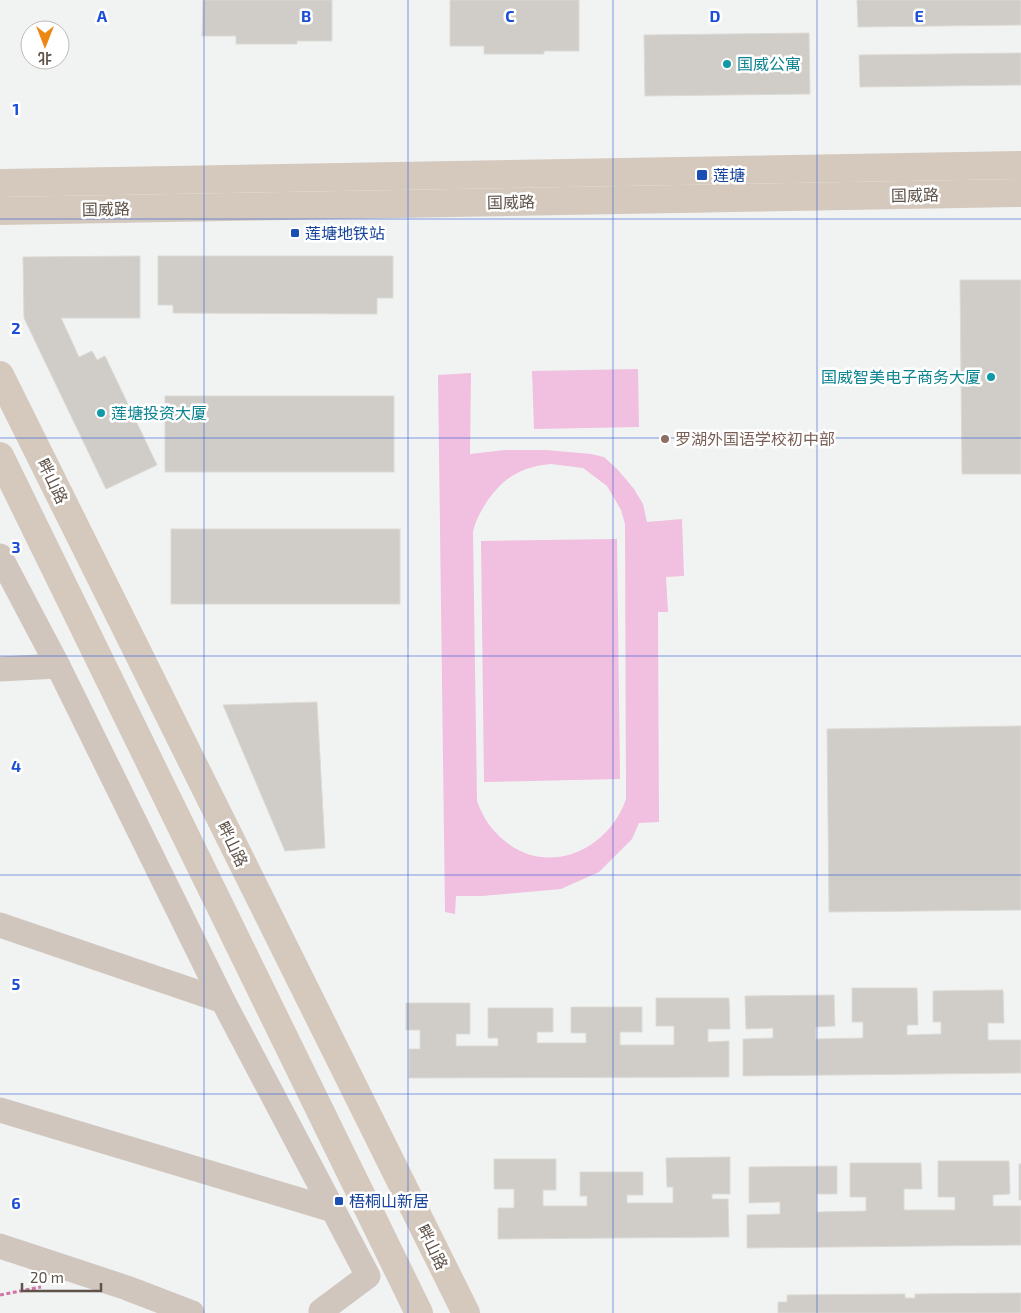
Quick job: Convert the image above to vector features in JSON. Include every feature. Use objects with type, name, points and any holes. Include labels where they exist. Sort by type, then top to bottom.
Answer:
[{"type":"street","name":"国威路","points":[[0,183],[1021,166]]},
{"type":"street","name":"国威路","points":[[0,211],[1021,193]]},
{"type":"street","name":"畔山路","points":[[0,375],[466,1313]]},
{"type":"street","points":[[0,456],[419,1313]]},
{"type":"street","points":[[1,560],[58,666],[222,1001],[368,1276],[321,1311]]},
{"type":"street","points":[[0,669],[58,666]]},
{"type":"street","points":[[0,924],[222,1001]]},
{"type":"street","points":[[0,1110],[333,1210]]},
{"type":"street","points":[[0,1246],[138,1304],[192,1313]]},
{"type":"shaded area","points":[[638,369],[639,427],[534,429],[532,371]]},
{"type":"shaded area","points":[[471,373],[470,454],[505,450],[546,450],[604,457],[634,489],[643,504],[647,522],[682,519],[684,576],[666,577],[668,612],[658,612],[659,822],[639,823],[632,839],[599,872],[561,889],[482,896],[456,896],[455,914],[445,912],[438,375]],"holes":[[[551,464],[583,468],[607,486],[621,510],[625,524],[626,799],[618,817],[606,832],[592,844],[576,852],[559,857],[541,857],[523,852],[501,838],[488,824],[477,801],[473,532],[476,521],[492,494],[513,475],[530,468]]]},
{"type":"shaded area","points":[[617,539],[620,779],[484,782],[481,541]]},
{"type":"building","points":[[203,0],[332,0],[332,41],[297,41],[297,44],[236,44],[236,36],[202,36]]},
{"type":"building","points":[[450,0],[579,0],[579,51],[544,51],[544,54],[484,54],[484,46],[450,46]]},
{"type":"building","points":[[857,0],[1021,0],[1021,25],[858,27]]},
{"type":"building","name":"国威公寓","points":[[809,33],[810,94],[645,96],[644,35]]},
{"type":"building","points":[[1021,53],[1021,85],[860,87],[859,55]]},
{"type":"building","name":"莲塘投资大厦","points":[[140,256],[140,318],[61,318],[79,357],[92,351],[97,360],[105,356],[157,465],[106,489],[24,318],[23,257]]},
{"type":"building","points":[[158,256],[393,256],[393,298],[377,298],[377,314],[173,313],[173,305],[158,305]]},
{"type":"building","name":"国威智美电子商务大厦","points":[[960,280],[1021,280],[1021,474],[962,474]]},
{"type":"building","points":[[165,396],[394,396],[394,472],[165,472]]},
{"type":"building","points":[[171,529],[400,529],[400,604],[171,604]]},
{"type":"building","points":[[317,702],[325,848],[285,851],[223,705]]},
{"type":"building","points":[[1021,726],[1021,910],[829,912],[827,729]]},
{"type":"building","points":[[852,988],[917,988],[918,1025],[907,1025],[907,1035],[941,1034],[941,1022],[933,1022],[933,991],[1003,990],[1004,1023],[988,1023],[988,1040],[1021,1040],[1021,1073],[743,1076],[743,1039],[773,1038],[773,1028],[746,1029],[745,996],[834,995],[835,1026],[816,1027],[816,1039],[863,1038],[863,1022],[852,1022]]},
{"type":"building","points":[[656,998],[729,998],[730,1029],[708,1029],[708,1042],[729,1041],[729,1077],[409,1078],[409,1049],[420,1049],[420,1030],[406,1030],[406,1003],[470,1003],[470,1034],[456,1034],[456,1046],[498,1046],[498,1038],[488,1038],[488,1008],[553,1008],[553,1032],[537,1032],[537,1043],[586,1043],[586,1033],[571,1033],[571,1007],[642,1007],[642,1032],[620,1032],[620,1045],[674,1045],[674,1026],[656,1026]]},
{"type":"building","points":[[730,1157],[730,1194],[712,1194],[712,1199],[728,1199],[729,1237],[498,1239],[498,1208],[514,1208],[514,1189],[494,1189],[494,1159],[556,1159],[556,1190],[543,1190],[543,1206],[587,1206],[587,1196],[580,1196],[580,1172],[643,1172],[643,1195],[627,1195],[627,1203],[673,1203],[673,1187],[667,1187],[666,1158]]},
{"type":"building","points":[[938,1161],[1009,1161],[1010,1194],[993,1195],[993,1206],[1021,1206],[1021,1245],[747,1248],[747,1215],[780,1214],[780,1202],[749,1203],[749,1167],[837,1166],[837,1194],[817,1194],[817,1212],[866,1211],[866,1197],[850,1197],[850,1163],[921,1163],[922,1189],[904,1189],[904,1210],[955,1210],[955,1197],[938,1197]]},
{"type":"building","points":[[1019,1164],[1021,1164],[1021,1200],[1019,1200]]},
{"type":"building","points":[[1021,1293],[1021,1313],[778,1313],[778,1302],[787,1302],[787,1295],[905,1294],[905,1298],[915,1298],[915,1294]]},
{"type":"place","name":"国威公寓","points":[[727,64]]},
{"type":"place","name":"莲塘","points":[[702,175]]},
{"type":"place","name":"莲塘地铁站","points":[[295,233]]},
{"type":"place","name":"国威智美电子商务大厦","points":[[991,377]]},
{"type":"place","name":"莲塘投资大厦","points":[[101,413]]},
{"type":"place","name":"罗湖外国语学校初中部","points":[[665,439]]},
{"type":"place","name":"梧桐山新居","points":[[339,1201]]}]
